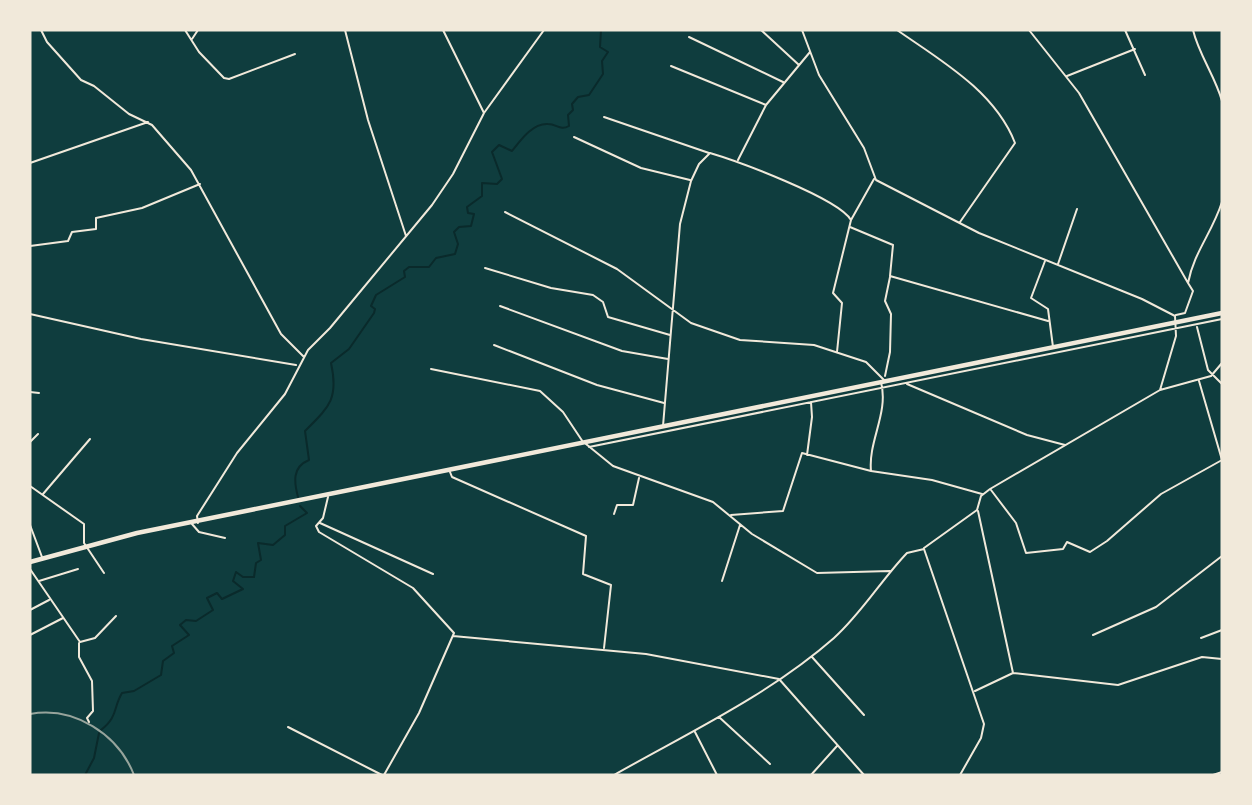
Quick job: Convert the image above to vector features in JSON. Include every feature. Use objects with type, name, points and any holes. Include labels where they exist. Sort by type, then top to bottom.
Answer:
[{"type":"highway","points":[[30,562],[85,546],[1222,313]]},
{"type":"street","points":[[41,30],[47,42],[81,80],[94,86],[129,114],[148,122],[200,184],[232,251],[281,334],[304,357]]},
{"type":"street","points":[[185,30],[199,52],[223,78],[229,79],[295,54]]},
{"type":"street","points":[[191,40],[198,30]]},
{"type":"street","points":[[345,30],[368,120],[406,236]]},
{"type":"street","points":[[443,30],[484,113]]},
{"type":"street","points":[[225,538],[199,532],[195,524],[222,473],[285,394],[297,366],[304,357],[447,184],[484,113],[544,30]]},
{"type":"street","points":[[761,30],[799,65]]},
{"type":"street","points":[[802,30],[819,75],[864,148],[874,178],[959,223],[1142,299],[1175,316],[1185,313],[1193,290],[1087,106],[1029,30]]},
{"type":"street","points":[[897,30],[949,64],[997,113],[1015,143],[959,223]]},
{"type":"street","points":[[1125,30],[1145,75]]},
{"type":"street","points":[[1193,30],[1198,47],[1215,77],[1222,101]]},
{"type":"street","points":[[689,37],[783,82]]},
{"type":"street","points":[[1066,76],[1135,49]]},
{"type":"street","points":[[738,162],[766,105],[811,51]]},
{"type":"street","points":[[671,66],[766,105]]},
{"type":"street","points":[[604,117],[738,162],[792,184],[846,214],[851,220]]},
{"type":"street","points":[[30,163],[148,122]]},
{"type":"street","points":[[574,137],[636,167],[691,181]]},
{"type":"street","points":[[663,427],[674,313],[675,251],[691,181],[699,164],[710,153]]},
{"type":"street","points":[[837,353],[842,303],[833,293],[851,220],[874,178]]},
{"type":"street","points":[[30,246],[68,241],[72,232],[96,229],[96,218],[142,208],[200,184]]},
{"type":"street","points":[[1188,283],[1196,255],[1213,229],[1222,202]]},
{"type":"street","points":[[1058,265],[1077,209]]},
{"type":"street","points":[[505,212],[617,269],[674,313],[733,339],[805,343],[866,362],[883,382]]},
{"type":"street","points":[[850,227],[893,245],[885,301],[891,314],[890,352],[883,382],[880,421],[870,456],[871,471]]},
{"type":"street","points":[[1045,260],[1031,298],[1047,307],[1053,347]]},
{"type":"street","points":[[485,268],[551,288],[593,295],[603,302],[608,317],[671,335]]},
{"type":"street","points":[[890,276],[1048,321]]},
{"type":"street","points":[[500,306],[622,351],[668,359]]},
{"type":"street","points":[[30,314],[73,325],[297,366]]},
{"type":"street","points":[[1160,390],[1177,330],[1175,316]]},
{"type":"street","points":[[586,444],[811,402],[883,382],[906,383],[1222,319]]},
{"type":"street","points":[[1197,325],[1210,376],[1222,384]]},
{"type":"street","points":[[494,345],[597,385],[664,403]]},
{"type":"street","points":[[1013,673],[978,510],[982,494],[1160,390],[1210,376],[1222,363]]},
{"type":"street","points":[[432,369],[540,391],[563,412],[586,444],[608,463],[708,500],[740,524],[817,573],[891,571]]},
{"type":"street","points":[[990,489],[1016,523],[1026,553],[1063,549],[1067,542],[1090,552],[1107,541],[1161,494],[1222,460],[1199,380]]},
{"type":"street","points":[[906,383],[1027,435],[1067,445]]},
{"type":"street","points":[[30,392],[39,393]]},
{"type":"street","points":[[806,456],[812,417],[811,402]]},
{"type":"street","points":[[30,442],[38,434]]},
{"type":"street","points":[[43,495],[90,439]]},
{"type":"street","points":[[730,515],[783,511],[799,456],[803,453],[806,456],[871,471],[932,480],[982,494]]},
{"type":"street","points":[[450,472],[452,477],[586,536],[583,574],[611,585],[604,648]]},
{"type":"street","points":[[614,514],[617,505],[633,505],[640,477]]},
{"type":"street","points":[[30,486],[85,524],[82,535],[85,546],[104,573]]},
{"type":"street","points":[[288,727],[383,775],[423,706],[454,631],[418,592],[316,528],[326,509],[328,496]]},
{"type":"street","points":[[614,775],[695,731],[811,656],[841,632],[907,553],[923,549],[978,510]]},
{"type":"street","points":[[319,523],[433,574]]},
{"type":"street","points":[[722,581],[740,524]]},
{"type":"street","points":[[30,525],[43,558]]},
{"type":"street","points":[[923,549],[974,692],[985,731],[960,775]]},
{"type":"street","points":[[1093,635],[1156,607],[1222,556]]},
{"type":"street","points":[[30,569],[83,643],[95,638],[116,616]]},
{"type":"street","points":[[38,582],[78,569]]},
{"type":"street","points":[[30,610],[50,600]]},
{"type":"street","points":[[30,635],[64,618]]},
{"type":"street","points":[[1201,638],[1222,630]]},
{"type":"street","points":[[453,636],[604,648],[779,679],[863,775]]},
{"type":"street","points":[[79,640],[79,657],[92,681],[93,711],[87,718],[89,722]]},
{"type":"street","points":[[811,656],[864,715]]},
{"type":"street","points":[[974,692],[1013,673],[1118,685],[1202,657],[1222,659]]},
{"type":"street","points":[[718,716],[770,764]]},
{"type":"street","points":[[695,731],[717,775]]},
{"type":"street","points":[[811,775],[838,745]]},
{"type":"street","points":[[1213,775],[1222,772]]},
{"type":"waterway","points":[[298,497],[295,481],[297,471],[309,460],[305,431],[326,408],[333,394],[331,363],[349,349],[374,313],[375,309],[371,306],[376,295],[405,277],[404,271],[409,267],[429,267],[436,258],[455,254],[458,244],[454,232],[459,227],[471,226],[474,214],[468,213],[467,207],[482,196],[482,183],[497,184],[502,179],[492,152],[499,145],[512,151],[527,133],[537,126],[569,126],[568,115],[573,110],[572,104],[578,97],[589,95],[603,74],[602,61],[608,52],[600,47],[601,30]]},
{"type":"waterway","points":[[101,730],[113,717],[122,693],[134,691],[161,675],[163,661],[174,653],[172,646],[189,635],[180,625],[186,620],[196,621],[213,610],[207,598],[217,593],[222,599],[243,589],[233,581],[236,572],[243,577],[254,577],[256,563],[261,560],[258,543],[273,545],[285,535],[285,526],[307,513],[300,506]]},
{"type":"waterway","points":[[85,775],[94,758],[99,733]]},
{"type":"railway","points":[[30,714],[63,714],[92,726],[117,747],[134,775]]}]
